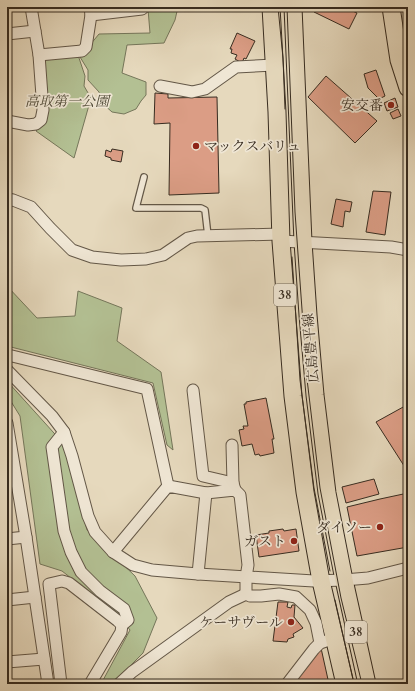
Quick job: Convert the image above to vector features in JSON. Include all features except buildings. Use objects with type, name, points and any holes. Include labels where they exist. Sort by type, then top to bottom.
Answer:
[{"type":"main road","name":"広島豊平線","points":[[271,7],[281,238],[293,396],[305,492],[321,581],[327,641],[345,684]]},
{"type":"main road","name":"広島豊平線","points":[[293,7],[303,242],[315,395],[327,492],[344,580],[367,684]]},
{"type":"main road","points":[[392,7],[399,60],[408,88]]},
{"type":"street","points":[[7,120],[28,125],[36,124],[41,120],[43,110],[39,55],[31,7]]},
{"type":"street","points":[[39,55],[82,51],[86,47],[90,11],[142,9],[144,7]]},
{"type":"street","points":[[7,34],[35,31]]},
{"type":"street","points":[[160,86],[192,92],[205,89],[236,67],[274,65]]},
{"type":"street","points":[[7,199],[31,207],[72,250],[92,257],[121,260],[146,259],[163,255],[188,238],[197,236],[281,238],[303,242],[391,247],[408,250]]},
{"type":"street","points":[[7,355],[147,389],[168,486]]},
{"type":"street","points":[[7,370],[52,416],[64,432],[88,516],[95,532],[113,552],[133,565],[152,570],[198,574],[321,581],[368,578],[408,568]]},
{"type":"street","points":[[193,390],[203,476],[234,487],[240,495],[248,565],[246,594]]},
{"type":"street","points":[[7,423],[11,476],[26,537],[48,684]]},
{"type":"street","points":[[64,432],[52,447],[64,531],[71,552],[81,572],[100,591],[124,609],[128,620],[122,625],[121,632],[90,684]]},
{"type":"street","points":[[232,445],[234,487]]},
{"type":"street","points":[[168,486],[206,493],[234,487]]},
{"type":"street","points":[[113,552],[168,486]]},
{"type":"street","points":[[198,574],[206,493]]},
{"type":"street","points":[[7,539],[26,537]]},
{"type":"street","points":[[61,684],[49,584],[62,581],[69,583],[122,625]]},
{"type":"street","points":[[119,684],[132,672],[229,602],[246,594],[250,596],[279,594],[296,597],[310,610],[327,641],[314,649],[287,684]]},
{"type":"street","points":[[7,600],[34,597]]},
{"type":"street","points":[[7,662],[44,659]]},
{"type":"lane","points":[[144,177],[136,208],[201,208],[205,210],[208,236]]},
{"type":"green space","points":[[148,7],[178,7],[175,20],[164,43],[127,45],[122,73],[146,82],[146,95],[136,109],[124,114],[112,112],[102,103],[99,92],[88,80],[88,70],[80,57],[99,34],[150,33]]},
{"type":"green space","name":"高取第一公園","points":[[78,55],[85,76],[84,86],[91,98],[74,158],[36,131],[46,119],[45,57]]},
{"type":"green space","points":[[7,286],[37,318],[75,316],[78,291],[122,308],[117,341],[161,372],[173,450],[167,445],[153,383],[7,346]]},
{"type":"green space","points":[[7,381],[63,443],[87,530],[135,576],[157,618],[143,653],[113,684],[101,684],[130,630],[118,615],[62,571],[40,564],[20,416],[7,395]]},
{"type":"tram line","points":[[278,7],[283,58],[285,109]]},
{"type":"tram line","points":[[287,7],[295,212],[307,379],[320,488],[341,598],[362,684]]},
{"type":"tram line","points":[[292,257],[300,380],[314,488],[330,571]]},
{"type":"tram line","points":[[335,600],[354,684]]},
{"type":"place","name":"安交番","points":[[391,105]]},
{"type":"place","name":"マックスバリュ","points":[[196,146]]},
{"type":"place","name":"ダイソー","points":[[380,527]]},
{"type":"place","name":"ガスト","points":[[294,541]]},
{"type":"place","name":"ケーサヴール","points":[[291,622]]}]
